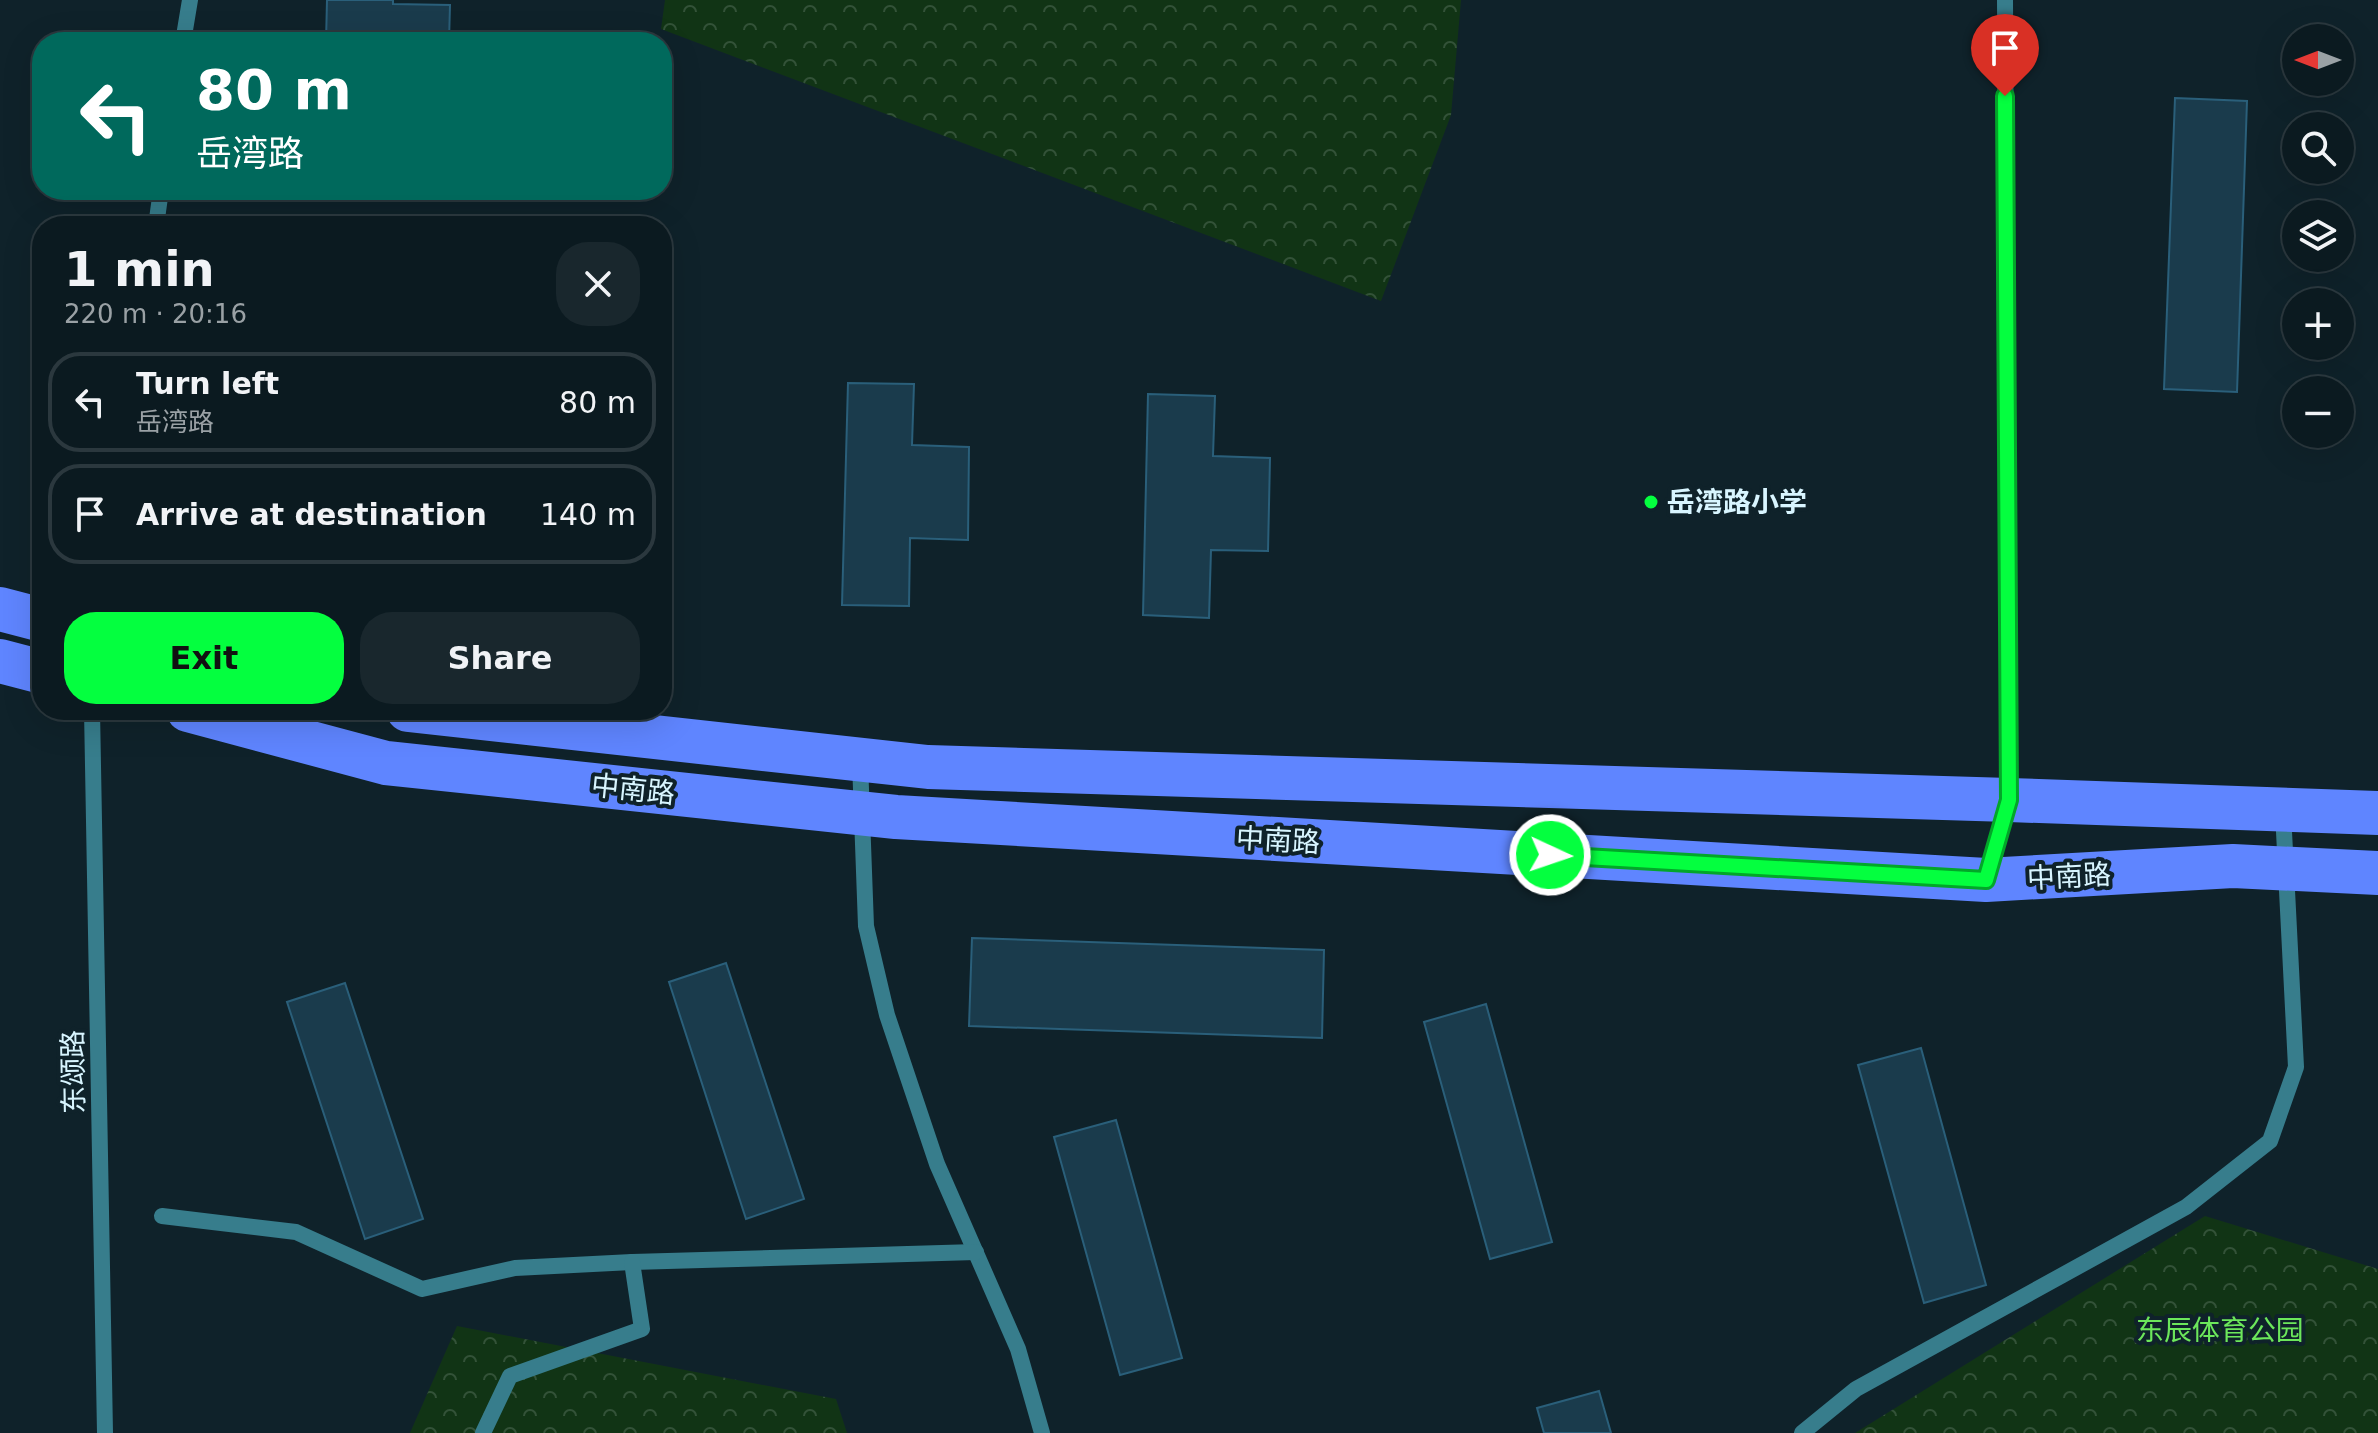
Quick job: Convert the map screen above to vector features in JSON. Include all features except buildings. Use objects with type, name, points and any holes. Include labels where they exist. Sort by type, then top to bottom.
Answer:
[{"type":"main road","points":[[0,609],[32,617]]},
{"type":"main road","points":[[0,661],[32,669]]},
{"type":"main road","name":"中南路","points":[[225,720],[386,763],[862,814],[1986,880],[2233,866],[2378,873]]},
{"type":"main road","name":"中南路","points":[[498,720],[928,767],[2378,813]]},
{"type":"street","points":[[185,32],[190,0]]},
{"type":"street","points":[[1986,880],[2009,800],[2005,0]]},
{"type":"street","name":"东颂路","points":[[92,720],[105,1433]]},
{"type":"street","points":[[860,760],[866,926],[887,1015],[937,1164],[1018,1349],[1042,1433]]},
{"type":"street","points":[[1802,1433],[1856,1389],[2186,1207],[2270,1141],[2296,1067],[2283,810]]},
{"type":"street","points":[[162,1216],[296,1232],[422,1289],[515,1268],[976,1252]]},
{"type":"street","points":[[483,1433],[510,1376],[642,1329],[632,1262]]},
{"type":"green space","points":[[665,0],[1461,0],[1451,115],[1381,301],[661,29]]},
{"type":"green space","name":"东辰体育公园","points":[[2205,1216],[2378,1269],[2378,1433],[1855,1433]]},
{"type":"green space","points":[[457,1326],[836,1399],[847,1433],[410,1433]]},
{"type":"place","name":"岳湾路小学","points":[[1651,502]]},
{"type":"route","points":[[1550,855],[1986,880],[2009,800],[2005,96]]}]
